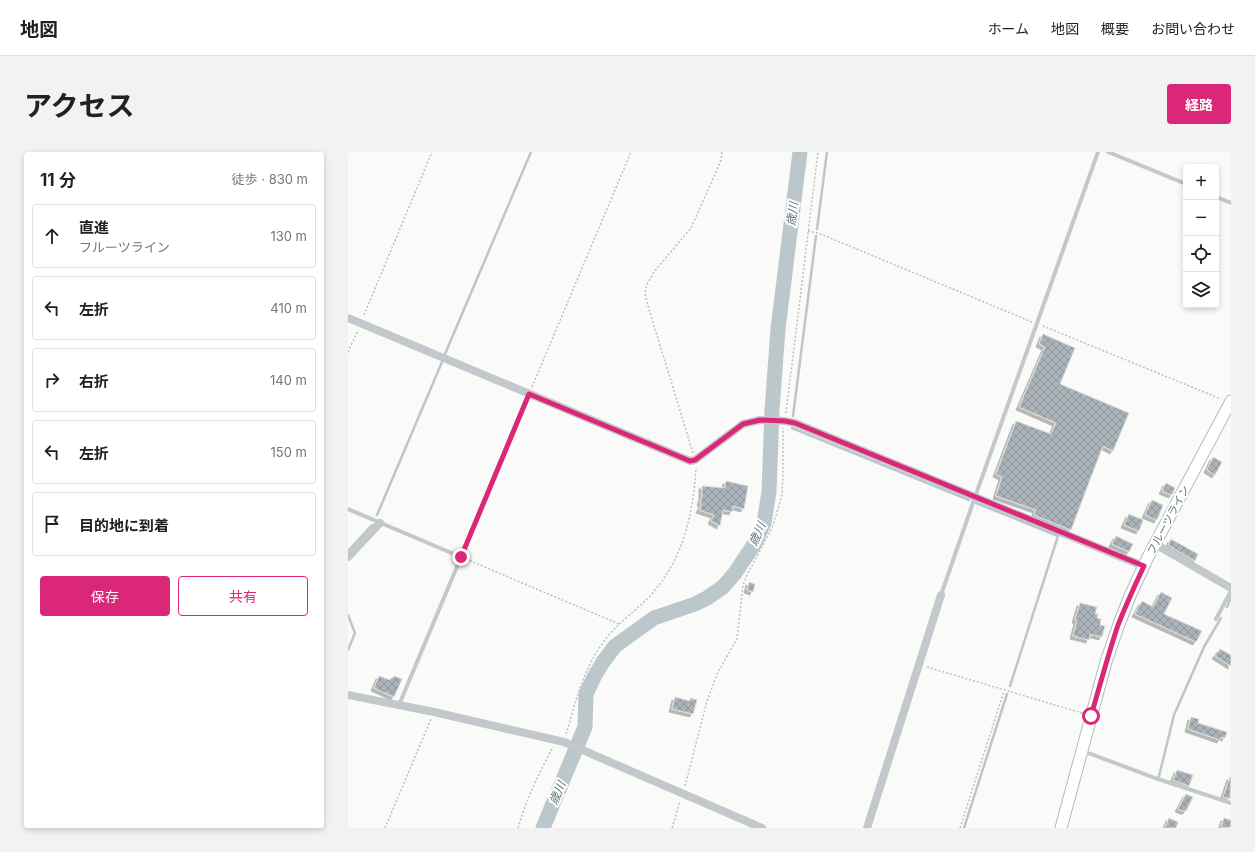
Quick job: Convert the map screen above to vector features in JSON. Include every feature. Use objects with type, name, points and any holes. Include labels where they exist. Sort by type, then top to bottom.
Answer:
[{"type":"street","points":[[348,318],[690,461],[695,460],[743,424],[760,420],[795,423],[1144,566]]},
{"type":"street","name":"フルーツライン","points":[[1061,828],[1106,662],[1130,596],[1155,544],[1231,401]]},
{"type":"street","points":[[348,557],[380,523]]},
{"type":"street","points":[[1155,544],[1231,588]]},
{"type":"street","points":[[867,828],[941,595]]},
{"type":"street","points":[[348,695],[434,712],[563,742],[762,828]]},
{"type":"lane","points":[[941,595],[1098,152]]},
{"type":"lane","points":[[1108,152],[1183,183]]},
{"type":"lane","points":[[1219,198],[1231,203]]},
{"type":"lane","points":[[399,705],[529,394]]},
{"type":"lane","points":[[348,509],[461,557]]},
{"type":"lane","points":[[1216,619],[1231,591]]},
{"type":"lane","points":[[1082,752],[1231,803]]},
{"type":"path","points":[[348,352],[432,152]]},
{"type":"path","points":[[529,394],[631,152]]},
{"type":"path","points":[[518,828],[538,775],[563,742],[590,664],[602,644],[619,624],[653,593],[663,581],[678,554],[688,526],[692,512],[696,469],[695,460],[645,293],[647,284],[654,272],[691,228],[721,160],[722,152]]},
{"type":"path","points":[[672,828],[683,793],[707,701],[718,672],[737,639],[743,586],[747,575],[772,528],[779,506],[782,481],[783,425],[785,421],[818,152]]},
{"type":"path","points":[[808,231],[818,233],[1037,324],[1231,401]]},
{"type":"path","points":[[461,557],[619,624]]},
{"type":"path","points":[[919,664],[1091,716]]},
{"type":"path","points":[[960,828],[1004,690]]},
{"type":"path","points":[[385,828],[434,712]]},
{"type":"building","points":[[1043,334],[1075,348],[1060,384],[1129,413],[1113,451],[1103,446],[1071,530],[1034,515],[1036,510],[996,496],[1002,477],[996,474],[1016,421],[1051,434],[1056,423],[1019,407],[1045,347],[1039,344]]},
{"type":"building","points":[[1213,457],[1222,462],[1215,475],[1207,470]]},
{"type":"building","points":[[726,481],[748,486],[744,509],[733,506],[732,512],[723,510],[720,526],[711,521],[714,515],[699,510],[702,504],[700,503],[702,486],[725,488]]},
{"type":"building","points":[[1166,483],[1175,488],[1172,495],[1162,491]]},
{"type":"building","points":[[1152,500],[1163,505],[1157,520],[1145,515]]},
{"type":"building","points":[[1129,514],[1143,520],[1139,531],[1124,525]]},
{"type":"building","points":[[1116,536],[1133,544],[1129,552],[1112,544]]},
{"type":"building","points":[[1171,539],[1198,554],[1195,561],[1168,545]]},
{"type":"building","points":[[749,582],[755,584],[753,592],[747,590]]},
{"type":"building","points":[[1161,592],[1172,598],[1164,614],[1202,631],[1196,642],[1135,614],[1142,601],[1153,607]]},
{"type":"building","points":[[1080,603],[1097,607],[1095,614],[1098,614],[1097,618],[1101,619],[1100,625],[1105,626],[1102,637],[1090,634],[1089,640],[1073,636],[1077,621],[1075,620]]},
{"type":"building","points":[[1220,649],[1231,655],[1231,666],[1215,656]]},
{"type":"building","points":[[379,676],[390,680],[394,676],[402,679],[394,697],[374,688]]},
{"type":"building","points":[[675,697],[690,701],[690,698],[697,700],[693,714],[672,709]]},
{"type":"building","points":[[1191,717],[1199,719],[1198,723],[1227,732],[1225,738],[1221,737],[1220,740],[1188,729]]},
{"type":"building","points":[[1177,770],[1193,775],[1189,786],[1173,780]]},
{"type":"building","points":[[1231,777],[1230,799],[1223,797]]},
{"type":"building","points":[[1186,794],[1193,797],[1186,811],[1183,811],[1178,809]]},
{"type":"building","points":[[1169,818],[1178,822],[1176,828],[1165,828]]},
{"type":"building","points":[[1224,818],[1231,820],[1231,828],[1221,827]]},
{"type":"waterway","points":[[445,354],[531,152]]},
{"type":"waterway","name":"歳川","points":[[543,828],[585,727],[586,694],[603,662],[615,646],[654,618],[695,604],[723,587],[735,573],[755,543],[764,523],[769,492],[772,410],[778,329],[800,152]]},
{"type":"waterway","points":[[817,229],[827,152]]},
{"type":"waterway","points":[[793,416],[816,236]]},
{"type":"waterway","points":[[377,515],[442,362]]},
{"type":"waterway","points":[[792,428],[969,500]]},
{"type":"waterway","points":[[976,503],[1058,536],[1010,686]]},
{"type":"waterway","points":[[348,551],[372,525]]},
{"type":"waterway","points":[[1227,607],[1231,597]]},
{"type":"waterway","points":[[348,615],[355,633],[348,650]]},
{"type":"waterway","points":[[1159,776],[1174,715],[1204,647],[1221,618]]},
{"type":"waterway","points":[[964,828],[1007,694]]},
{"type":"route","points":[[461,557],[529,394],[690,461],[695,460],[743,424],[760,420],[795,423],[1144,566],[1119,624],[1106,662],[1091,716]]}]
